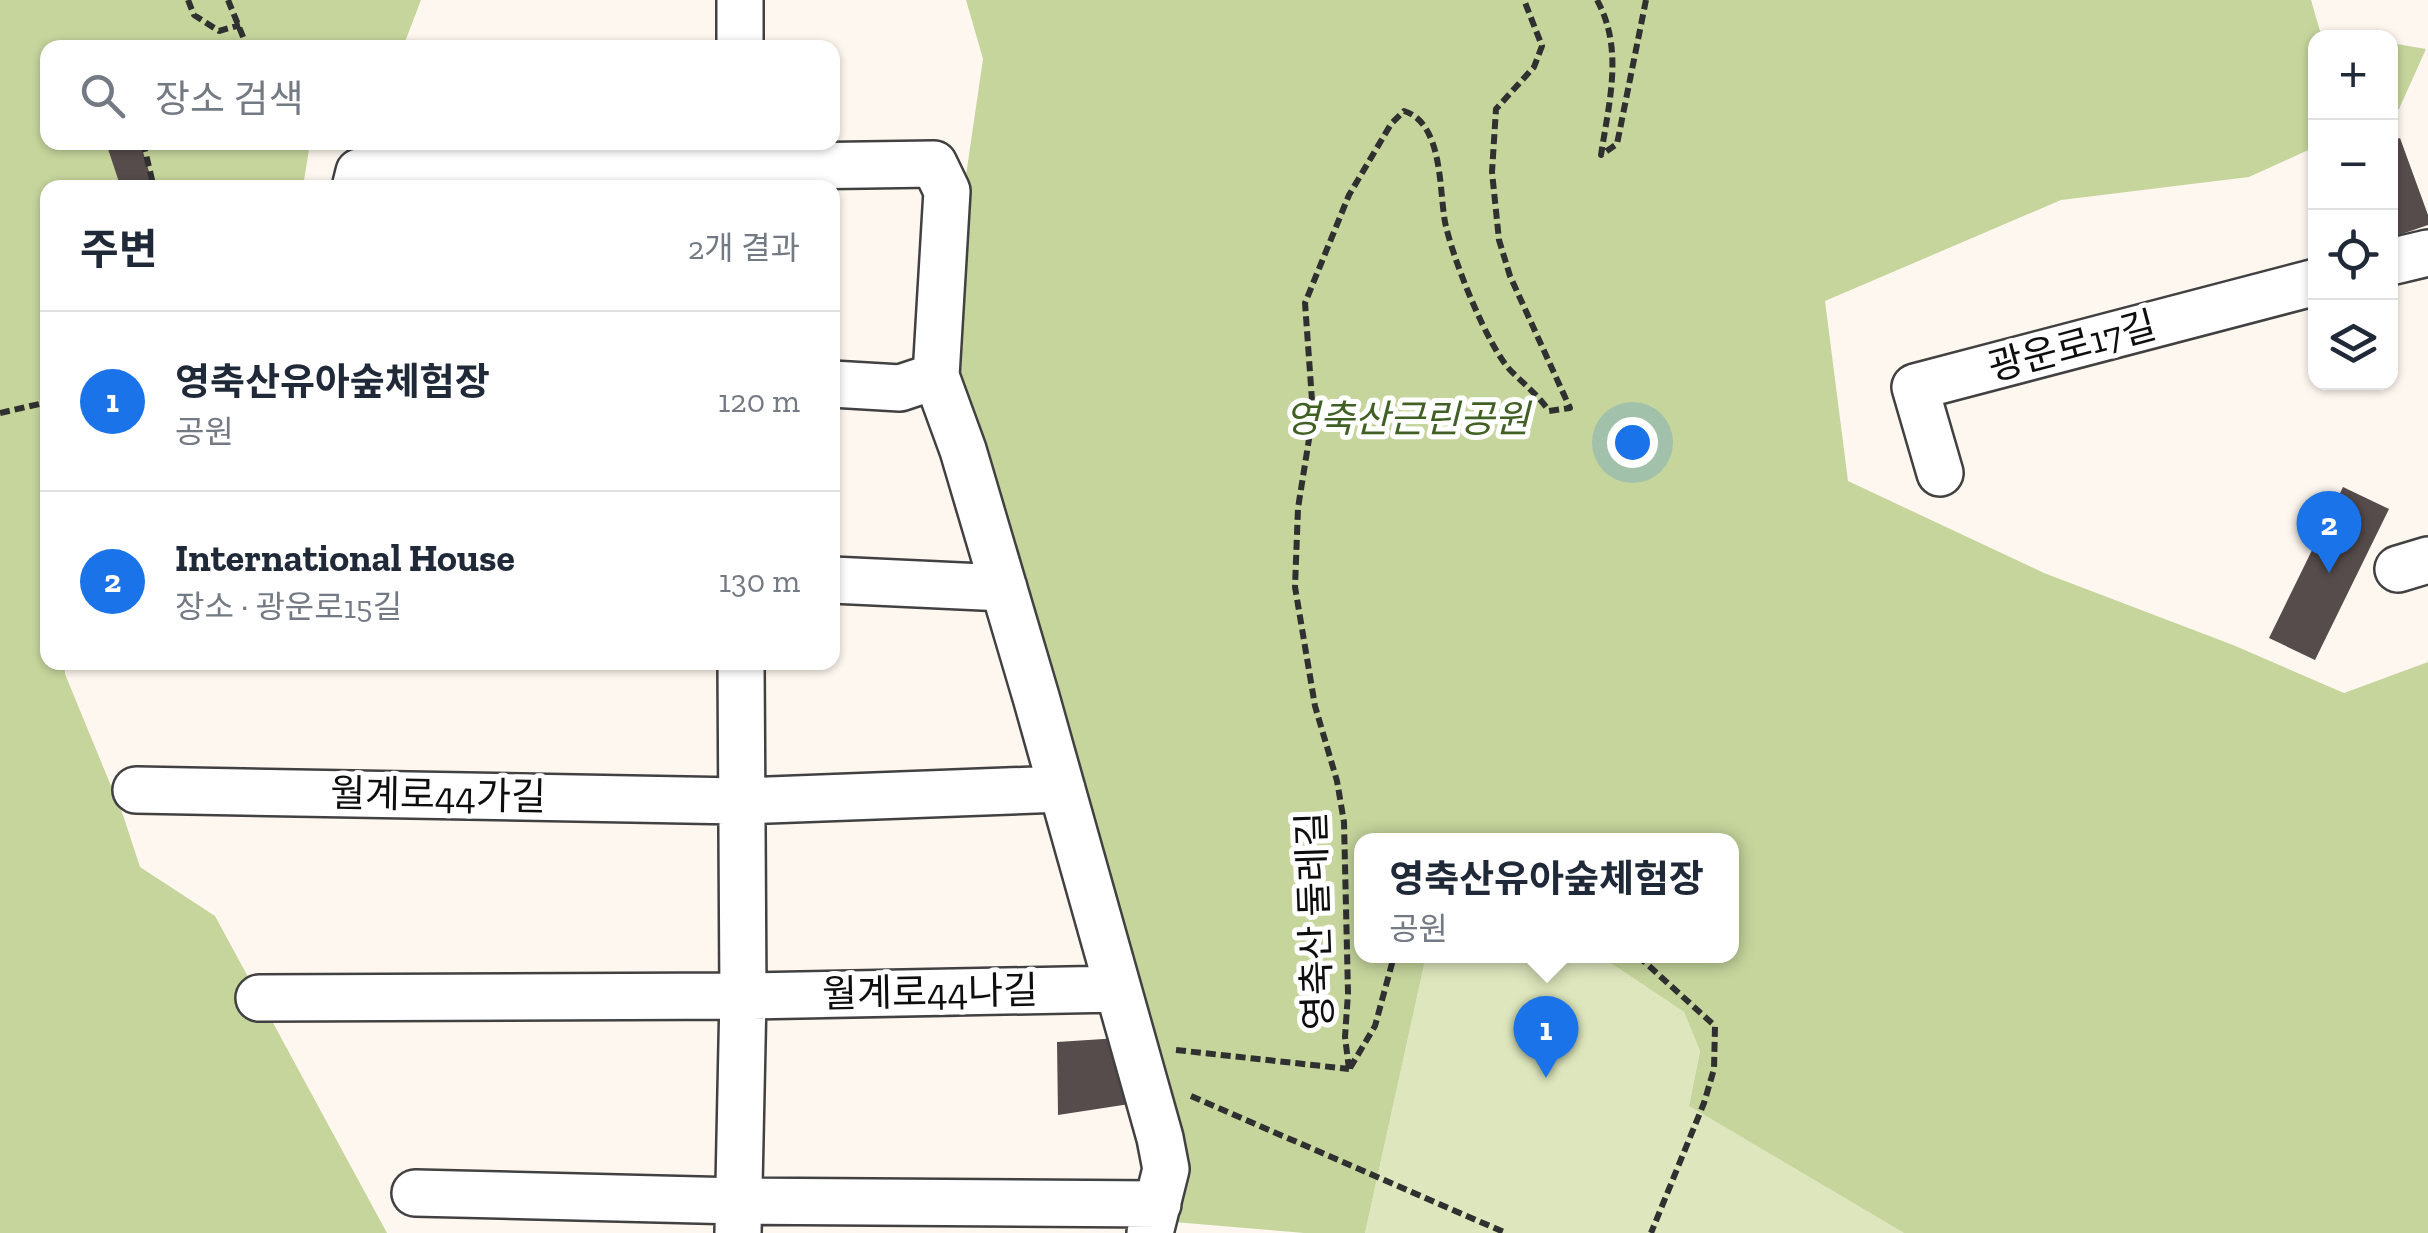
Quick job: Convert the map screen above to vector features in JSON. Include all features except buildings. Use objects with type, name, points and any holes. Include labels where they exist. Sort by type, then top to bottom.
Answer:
[{"type":"street","points":[[740,0],[740,40]]},
{"type":"street","points":[[356,180],[359,172],[934,164],[947,192],[936,376],[963,450],[1004,588],[1166,1169],[1154,1218],[738,1217],[415,1193]]},
{"type":"street","points":[[2398,260],[2428,252]]},
{"type":"street","name":"광운로17길","points":[[1940,473],[1914,387],[2308,284]]},
{"type":"street","points":[[840,384],[900,388],[936,376]]},
{"type":"street","points":[[840,580],[1004,588]]},
{"type":"street","points":[[738,1217],[741,670]]},
{"type":"street","points":[[740,800],[1062,789]]},
{"type":"street","name":"월계로44가길","points":[[136,790],[740,800]]},
{"type":"street","name":"월계로44나길","points":[[742,996],[1118,989]]},
{"type":"street","points":[[259,998],[742,996]]},
{"type":"path","points":[[188,0],[194,15],[219,32],[240,26]]},
{"type":"path","points":[[228,0],[245,40]]},
{"type":"path","name":"영축산 둘레길","points":[[1349,1069],[1345,1037],[1348,993],[1344,822],[1337,781],[1315,706],[1295,586],[1298,508],[1313,414],[1305,303],[1349,195],[1391,124],[1404,111],[1416,114],[1433,145],[1446,227],[1485,333],[1510,371],[1533,388],[1549,410],[1570,408],[1510,276],[1499,240],[1492,172],[1496,109],[1534,67],[1542,46],[1524,0]]},
{"type":"path","points":[[1597,0],[1606,18],[1614,67],[1601,154],[1617,144],[1646,0]]},
{"type":"path","points":[[144,150],[152,180]]},
{"type":"path","points":[[0,412],[40,404]]},
{"type":"path","name":"영축산 둘레길","points":[[1349,1069],[1375,1026],[1392,963]]},
{"type":"path","points":[[1646,963],[1715,1026],[1714,1070],[1704,1103],[1651,1233]]},
{"type":"path","points":[[1138,1060],[1349,1069]]},
{"type":"path","points":[[1138,1060],[1506,1233]]},
{"type":"green space","points":[[0,0],[421,0],[406,40],[40,40],[40,150],[309,150],[304,180],[40,180],[40,670],[65,670],[140,867],[215,916],[387,1233],[0,1233]]},
{"type":"green space","name":"영축산근린공원","points":[[966,0],[2311,0],[2320,30],[2308,30],[2308,150],[2249,177],[2061,200],[1825,301],[1848,481],[2044,573],[2233,645],[2344,693],[2428,662],[2428,1233],[1904,1233],[1689,1106],[1700,1051],[1684,1012],[1610,963],[1739,963],[1739,833],[1354,833],[1354,963],[1424,963],[1365,1233],[1304,1233],[1174,1222],[954,373],[964,189],[983,59]]},
{"type":"green space","points":[[2398,44],[2426,49],[2399,109]]},
{"type":"green space","points":[[1424,963],[1610,963],[1684,1012],[1700,1051],[1689,1106],[1904,1233],[1365,1233]]},
{"type":"place","name":"International House","points":[[2329,573]]},
{"type":"place","name":"영축산유아숲체험장","points":[[1546,1078]]}]
